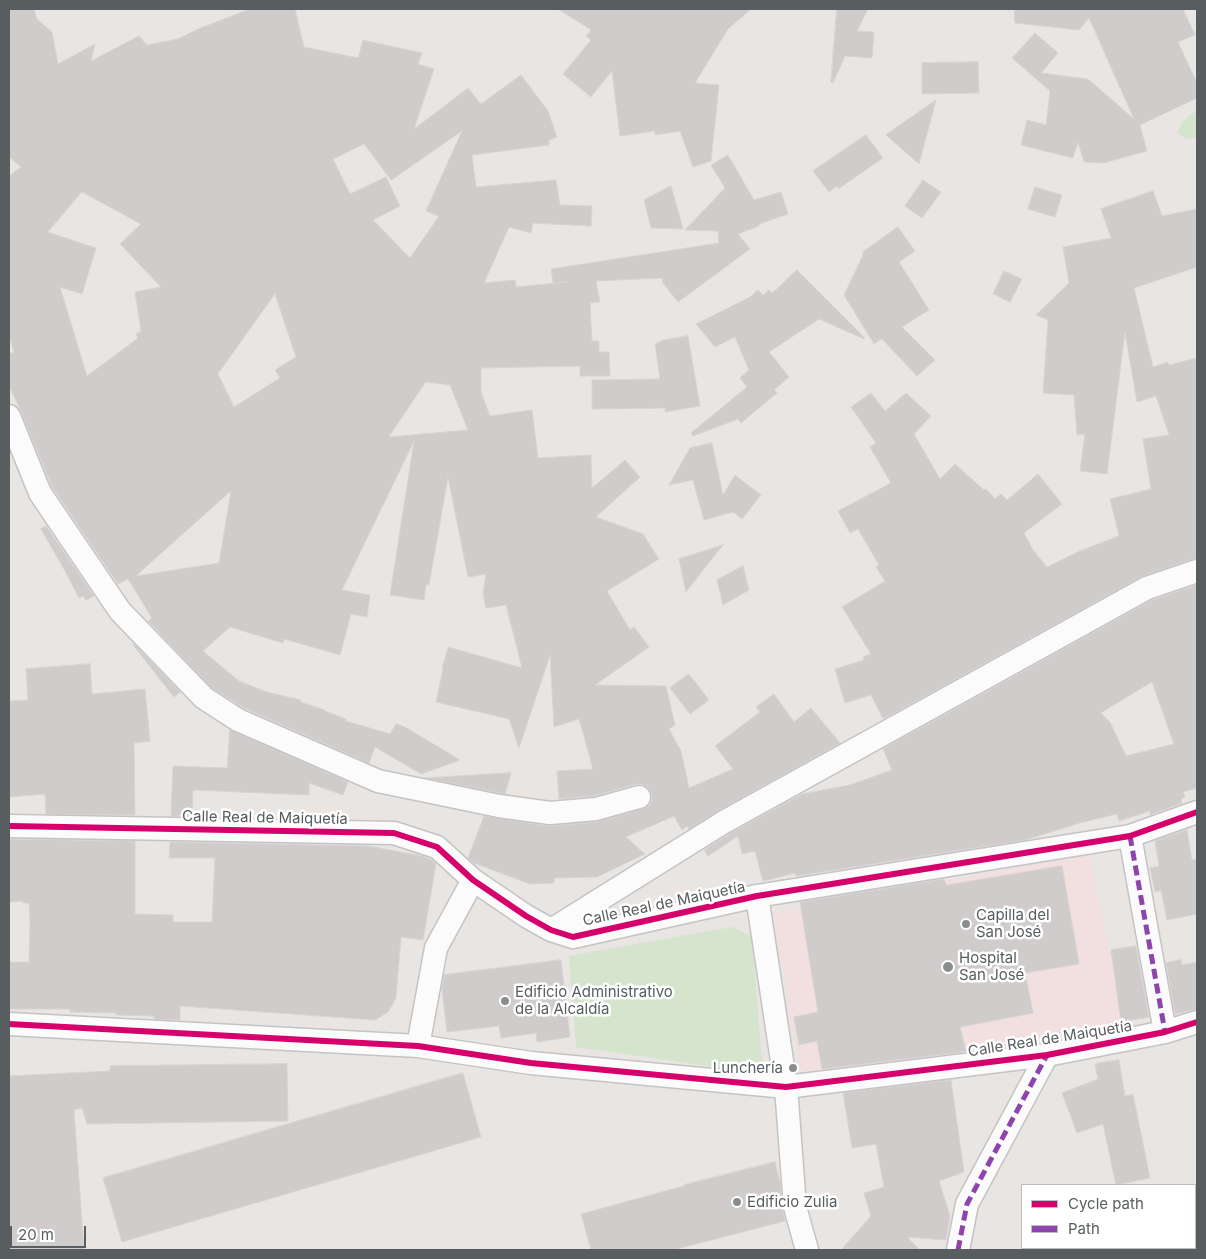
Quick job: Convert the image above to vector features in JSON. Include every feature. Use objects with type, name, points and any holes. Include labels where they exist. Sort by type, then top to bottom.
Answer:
[{"type":"street","points":[[9,416],[40,493],[120,611],[204,698],[238,720],[378,781],[499,806],[550,813],[596,809],[639,798]]},
{"type":"street","points":[[551,930],[724,822],[1147,588],[1197,571]]},
{"type":"street","name":"Calle Real de Maiquetía","points":[[9,826],[394,833],[437,847],[472,880],[526,916],[551,930],[573,937],[757,896],[1130,836],[1197,812]]},
{"type":"street","points":[[1130,836],[1165,1032]]},
{"type":"street","points":[[418,1046],[436,948],[472,880]]},
{"type":"street","points":[[757,896],[786,1087],[795,1207],[807,1250]]},
{"type":"street","name":"Calle Real de Maiquetía","points":[[9,1024],[418,1046],[531,1063],[786,1087],[1047,1055],[1165,1032],[1197,1022]]},
{"type":"street","points":[[958,1250],[967,1204],[1047,1055]]},
{"type":"shaded area","name":"Hospital San José","points":[[1089,854],[1126,1030],[961,1058],[804,1080],[787,1008],[786,975],[780,959],[773,914]]},
{"type":"green space","points":[[1197,111],[1197,137],[1187,139],[1177,133],[1185,119]]},
{"type":"green space","points":[[732,927],[752,937],[763,1074],[576,1047],[569,956]]},
{"type":"building","points":[[9,9],[34,9],[37,19],[52,32],[58,64],[95,44],[91,61],[139,36],[147,45],[178,39],[198,29],[250,9],[295,9],[304,47],[358,58],[363,40],[422,53],[418,64],[434,69],[414,129],[468,88],[481,104],[521,75],[548,111],[557,137],[549,140],[549,145],[472,155],[476,187],[556,180],[560,205],[592,206],[591,226],[533,223],[531,233],[509,227],[484,283],[515,280],[516,287],[566,282],[553,283],[551,269],[719,243],[718,231],[685,230],[725,188],[711,165],[728,155],[754,200],[781,192],[788,214],[738,234],[750,249],[678,302],[663,283],[662,278],[596,281],[600,302],[590,303],[592,341],[599,341],[599,352],[609,352],[610,376],[580,376],[580,366],[481,368],[481,392],[490,416],[532,410],[538,458],[591,455],[592,488],[625,460],[640,477],[596,517],[643,534],[659,559],[607,591],[630,630],[634,627],[649,647],[595,685],[666,686],[675,725],[669,729],[681,751],[689,788],[733,769],[715,746],[760,712],[756,707],[774,694],[794,722],[811,708],[840,743],[689,829],[687,826],[682,830],[674,816],[626,837],[645,854],[597,877],[554,878],[554,883],[530,884],[474,863],[468,858],[484,816],[548,826],[597,822],[649,806],[652,794],[648,787],[636,784],[594,796],[559,799],[557,771],[593,769],[579,719],[554,727],[550,655],[519,748],[509,719],[436,702],[448,647],[522,668],[506,605],[486,608],[483,593],[486,574],[468,577],[448,477],[429,585],[426,584],[424,600],[390,595],[414,441],[342,590],[370,595],[367,617],[351,614],[340,655],[284,639],[283,643],[230,627],[203,651],[239,681],[267,692],[301,700],[300,702],[325,710],[346,719],[346,721],[390,734],[396,724],[405,727],[460,760],[421,774],[375,747],[369,763],[244,708],[212,688],[148,621],[152,618],[128,579],[118,584],[52,487],[9,386],[9,354],[14,352],[9,335],[9,176],[21,167],[9,157]],"holes":[[[462,131],[426,211],[439,216],[410,258],[373,220],[400,206],[386,177],[350,194],[333,159],[364,144],[391,180]],[[82,192],[141,224],[120,244],[161,287],[135,292],[141,331],[136,334],[138,338],[87,376],[60,287],[82,294],[96,248],[48,232]],[[275,294],[296,357],[275,370],[280,378],[234,407],[218,374]],[[426,382],[450,385],[468,430],[389,437]],[[231,491],[219,563],[136,576]]]},
{"type":"building","points":[[558,9],[751,9],[728,29],[695,83],[719,85],[711,161],[693,167],[680,131],[655,135],[655,131],[620,136],[612,71],[591,97],[563,74],[591,40],[586,36],[591,30]]},
{"type":"building","points":[[837,9],[868,9],[857,31],[874,32],[872,58],[845,56],[833,83],[831,82]]},
{"type":"building","points":[[1015,9],[1183,9],[1195,35],[1178,42],[1197,83],[1197,98],[1140,125],[1147,151],[1103,163],[1084,162],[1078,142],[1073,158],[1021,145],[1027,120],[1046,125],[1050,91],[1012,58],[1035,33],[1058,53],[1041,73],[1088,79],[1134,119],[1089,18],[1079,30],[1015,23]]},
{"type":"building","points":[[978,62],[979,93],[922,94],[922,63]]},
{"type":"building","points":[[936,100],[919,164],[886,135]]},
{"type":"building","points":[[866,135],[883,158],[838,189],[837,186],[829,192],[813,171]]},
{"type":"building","points":[[923,180],[941,192],[922,218],[905,206]]},
{"type":"building","points":[[671,186],[683,229],[651,228],[644,200]]},
{"type":"building","points":[[1035,187],[1062,195],[1055,217],[1028,209]]},
{"type":"building","points":[[1153,191],[1162,216],[1197,209],[1197,267],[1134,288],[1153,367],[1168,362],[1169,365],[1197,358],[1197,558],[1141,577],[883,719],[871,695],[845,703],[835,669],[864,660],[863,657],[871,654],[842,607],[885,581],[876,567],[879,565],[858,529],[850,533],[838,511],[891,483],[870,447],[876,443],[851,407],[871,393],[885,411],[906,393],[931,416],[914,434],[940,479],[955,464],[984,490],[986,489],[995,499],[1001,494],[1007,500],[1038,474],[1062,504],[1024,533],[1033,550],[1047,567],[1080,551],[1119,536],[1110,499],[1151,489],[1143,439],[1169,435],[1156,396],[1137,402],[1125,332],[1107,474],[1080,471],[1085,434],[1077,435],[1074,395],[1043,393],[1048,320],[1036,315],[1069,283],[1063,247],[1111,238],[1101,209]]},
{"type":"building","points":[[898,227],[915,251],[899,262],[929,310],[902,327],[935,360],[917,376],[882,339],[874,344],[844,295],[863,252]]},
{"type":"building","points":[[797,270],[865,338],[819,319],[769,352],[789,377],[774,390],[777,393],[741,423],[738,419],[693,436],[691,433],[747,387],[740,378],[749,370],[735,337],[715,347],[696,324],[750,297],[758,290],[763,295],[769,290],[772,293]]},
{"type":"building","points":[[1004,271],[1022,279],[1010,302],[993,294]]},
{"type":"building","points":[[688,336],[700,406],[665,412],[665,408],[592,409],[592,380],[660,379],[655,344],[664,340]]},
{"type":"building","points":[[712,443],[723,495],[735,475],[761,495],[742,519],[733,512],[704,520],[693,480],[669,485],[690,448]]},
{"type":"building","points":[[46,526],[94,596],[86,600],[83,596],[79,598],[41,529]]},
{"type":"building","points":[[723,545],[686,592],[679,559]]},
{"type":"building","points":[[743,566],[749,590],[723,605],[717,580]]},
{"type":"building","points":[[1197,585],[1197,788],[1183,792],[1185,797],[1181,799],[1182,803],[1150,815],[1150,811],[1119,821],[1117,814],[1025,840],[796,876],[795,873],[763,881],[755,851],[742,854],[738,836],[708,856],[704,850],[802,794],[850,785],[892,770],[883,749],[1152,600]],"holes":[[[1152,682],[1174,744],[1126,756],[1110,722],[1101,713]]]},
{"type":"building","points":[[134,644],[180,692],[174,697]]},
{"type":"building","points":[[90,664],[92,694],[145,689],[150,741],[134,743],[135,815],[46,814],[45,794],[9,797],[9,701],[28,700],[26,669]]},
{"type":"building","points":[[689,674],[709,700],[690,714],[670,688]]},
{"type":"building","points":[[230,730],[348,782],[343,795],[309,783],[309,795],[193,790],[192,816],[171,816],[173,766],[227,768]]},
{"type":"building","points":[[511,773],[505,794],[426,778]]},
{"type":"building","points":[[1187,830],[1192,860],[1197,859],[1197,914],[1167,920],[1161,890],[1155,892],[1150,868],[1159,866],[1155,841]]},
{"type":"building","points":[[9,839],[135,841],[135,914],[173,915],[173,922],[212,922],[215,858],[169,858],[170,842],[369,846],[422,856],[436,864],[423,940],[401,937],[396,998],[388,1012],[375,1020],[180,1006],[180,1020],[154,1019],[154,1016],[70,1012],[70,1009],[9,1009],[9,962],[29,962],[30,923],[29,903],[23,903],[23,901],[9,902]]},
{"type":"building","name":"Hospital San José","points":[[1062,866],[1079,964],[1025,973],[1033,1013],[960,1027],[966,1051],[962,1052],[822,1069],[817,1041],[799,1045],[794,1017],[818,1012],[800,902],[944,879],[946,885]]},
{"type":"building","points":[[1136,946],[1149,1017],[1121,1022],[1111,950]]},
{"type":"building","name":"Edificio Administrativo de la Alcaldía","points":[[561,960],[570,1037],[537,1042],[536,1033],[501,1038],[499,1026],[447,1032],[442,989],[444,975]]},
{"type":"building","points":[[1181,960],[1182,965],[1197,962],[1197,1009],[1175,1014],[1166,963]]},
{"type":"building","points":[[1119,1060],[1125,1096],[1133,1094],[1150,1178],[1116,1184],[1103,1124],[1077,1133],[1062,1093],[1098,1079],[1095,1064]]},
{"type":"building","points":[[287,1064],[288,1121],[87,1124],[82,1108],[74,1110],[84,1250],[9,1250],[9,1076],[110,1071],[110,1066]]},
{"type":"building","points":[[463,1073],[481,1137],[122,1242],[103,1178]]},
{"type":"building","points":[[951,1080],[964,1172],[939,1181],[950,1216],[946,1240],[907,1237],[920,1250],[841,1250],[871,1216],[864,1193],[884,1187],[876,1144],[852,1148],[843,1093]]},
{"type":"building","points":[[775,1162],[780,1182],[785,1221],[673,1250],[591,1250],[581,1214]]},
{"type":"marked path","points":[[1130,836],[1165,1032]]},
{"type":"marked path","points":[[958,1250],[967,1204],[1047,1055]]},
{"type":"cycle path","points":[[9,826],[394,833],[437,847],[473,880],[526,916],[551,930],[573,937],[757,896],[1130,836],[1197,812]]},
{"type":"cycle path","points":[[9,1024],[418,1046],[531,1063],[786,1087],[1047,1055],[1165,1032],[1197,1022]]},
{"type":"place","name":"Capilla del San José","points":[[966,924]]},
{"type":"place","name":"Hospital San José","points":[[948,967]]},
{"type":"place","name":"Edificio Administrativo de la Alcaldía","points":[[505,1001]]},
{"type":"place","name":"Lunchería","points":[[793,1068]]},
{"type":"place","name":"Edificio Zulia","points":[[737,1202]]}]
